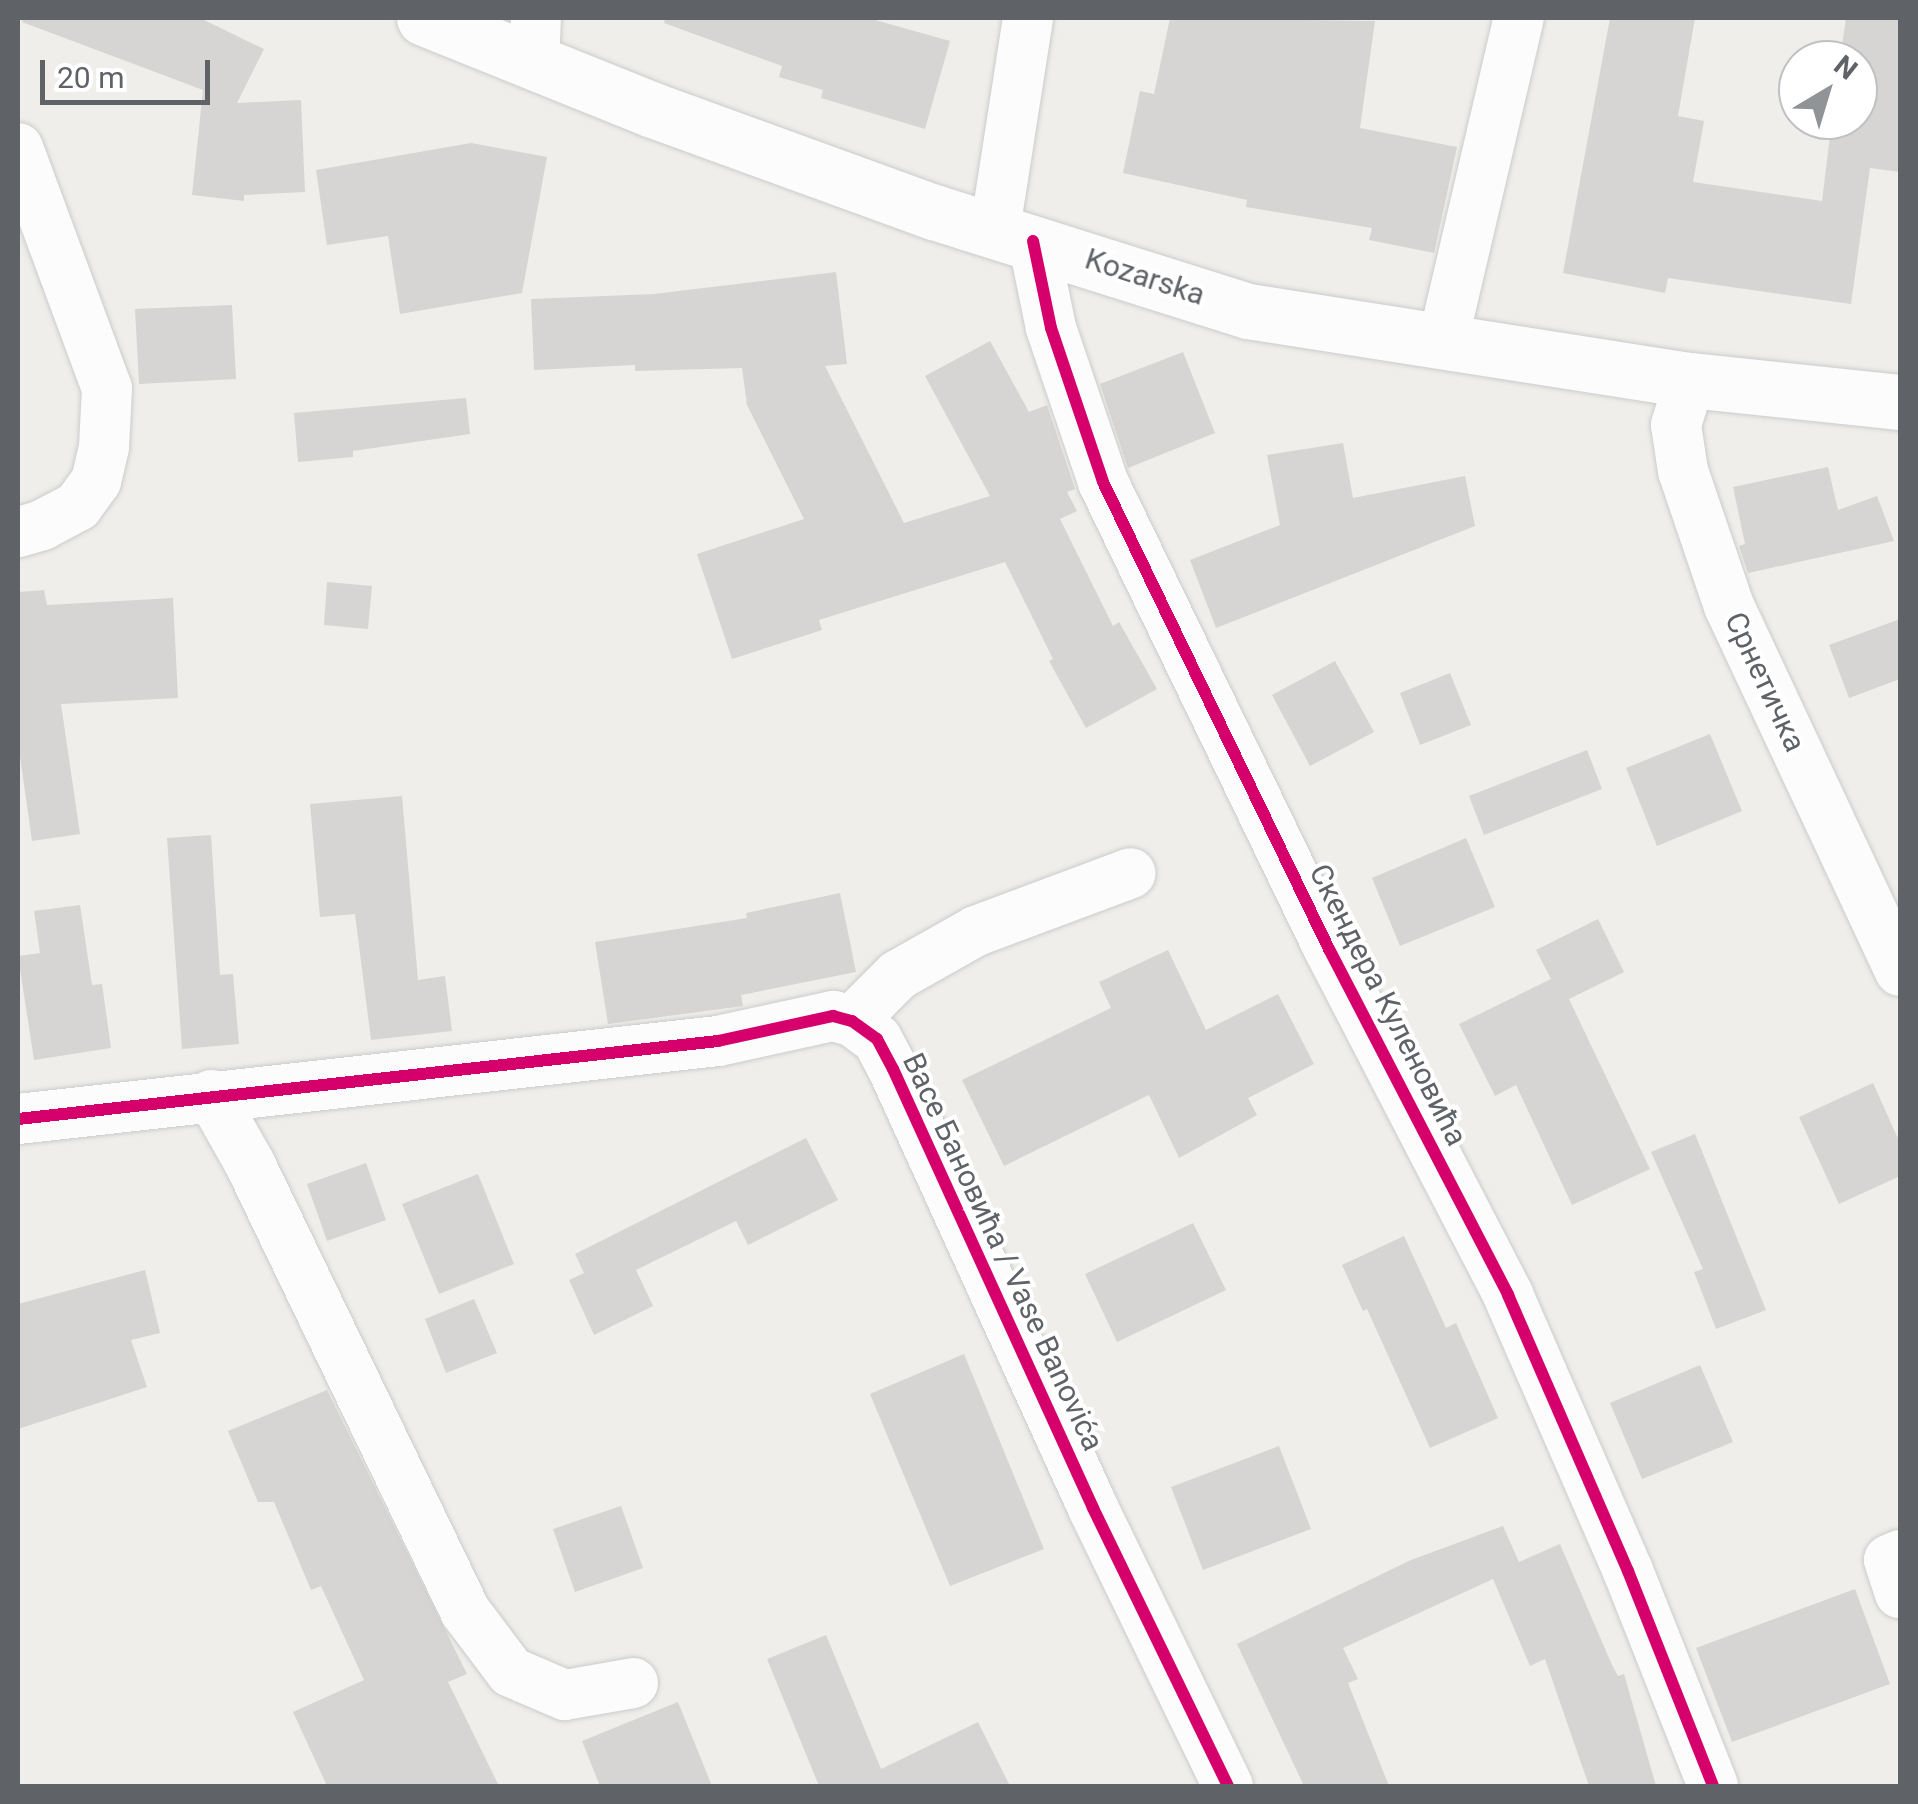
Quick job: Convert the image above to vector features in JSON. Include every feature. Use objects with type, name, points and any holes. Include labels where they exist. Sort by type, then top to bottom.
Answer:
[{"type":"street","name":"Kozarska","points":[[424,18],[535,40],[896,199],[1248,310],[1690,380],[1900,402]]},
{"type":"street","points":[[1014,235],[1028,18]]},
{"type":"street","points":[[1444,341],[1518,18]]},
{"type":"street","points":[[18,148],[107,388],[104,447],[96,481],[78,506],[43,525],[18,532]]},
{"type":"street","name":"Скендера Куленовића","points":[[1014,235],[1051,328],[1103,482],[1330,949],[1508,1294],[1628,1571],[1714,1786]]},
{"type":"street","name":"Срнетичка","points":[[1690,380],[1676,425],[1683,472],[1729,606],[1900,971]]},
{"type":"street","points":[[18,1118],[718,1041],[832,1016],[852,1021],[898,976],[976,931],[1131,873]]},
{"type":"street","name":"Васе Бановића / Vase Banovića","points":[[852,1021],[877,1038],[893,1069],[1093,1508],[1228,1786]]},
{"type":"street","points":[[211,1095],[250,1164],[465,1610],[511,1672],[565,1696],[633,1683]]},
{"type":"street","points":[[1900,1555],[1889,1560],[1900,1593]]},
{"type":"building","points":[[23,18],[200,18],[264,49],[237,103],[301,100],[305,192],[244,195],[244,201],[192,195],[203,90],[22,22]]},
{"type":"building","points":[[665,18],[868,18],[950,41],[925,129],[821,98],[823,90],[779,77],[782,66],[664,23]]},
{"type":"building","points":[[1170,18],[1375,21],[1360,128],[1457,147],[1434,253],[1369,240],[1372,228],[1246,207],[1247,200],[1123,173],[1140,91],[1154,94]]},
{"type":"building","points":[[1610,18],[1695,18],[1678,116],[1704,121],[1693,182],[1822,201],[1830,140],[1878,140],[1878,40],[1843,40],[1846,18],[1900,18],[1900,172],[1870,168],[1851,304],[1668,278],[1665,293],[1563,273]]},
{"type":"building","points":[[471,143],[547,157],[522,293],[400,314],[388,236],[327,245],[316,170]]},
{"type":"building","points":[[836,272],[847,364],[825,366],[904,523],[990,496],[925,376],[990,341],[1029,412],[1047,405],[1075,489],[1067,492],[1077,511],[1060,519],[1113,626],[1119,622],[1157,689],[1086,728],[1049,661],[1053,659],[1005,562],[819,620],[822,630],[732,659],[697,554],[804,519],[747,405],[742,368],[635,371],[635,365],[534,370],[531,299],[654,294]]},
{"type":"building","points":[[232,305],[236,379],[139,384],[135,309]]},
{"type":"building","points":[[1183,352],[1215,433],[1128,468],[1100,384]]},
{"type":"building","points":[[466,398],[470,434],[353,451],[353,457],[298,462],[294,413]]},
{"type":"building","points":[[1343,443],[1353,498],[1465,476],[1475,526],[1216,628],[1190,560],[1280,525],[1267,455]]},
{"type":"building","points":[[1828,467],[1838,510],[1877,496],[1894,541],[1748,573],[1739,546],[1745,544],[1733,487]]},
{"type":"building","points":[[327,582],[372,586],[368,629],[324,625]]},
{"type":"building","points":[[44,590],[47,605],[173,598],[178,698],[61,704],[80,834],[32,841],[18,742],[18,592]]},
{"type":"building","points":[[1900,619],[1900,679],[1849,698],[1829,645]]},
{"type":"building","points":[[1335,661],[1374,732],[1310,766],[1272,695]]},
{"type":"building","points":[[1450,673],[1471,725],[1420,745],[1400,693]]},
{"type":"building","points":[[1710,734],[1742,811],[1657,846],[1626,768]]},
{"type":"building","points":[[1587,750],[1602,789],[1484,835],[1469,796]]},
{"type":"building","points":[[402,796],[418,980],[445,976],[452,1031],[371,1040],[355,914],[320,917],[310,804]]},
{"type":"building","points":[[211,835],[220,975],[233,974],[239,1044],[182,1049],[167,838]]},
{"type":"building","points":[[1466,838],[1495,907],[1400,946],[1372,878]]},
{"type":"building","points":[[840,893],[856,972],[741,995],[743,1006],[608,1024],[595,942],[747,918],[746,913]]},
{"type":"building","points":[[80,905],[92,985],[102,984],[111,1048],[34,1060],[18,956],[40,953],[34,911]]},
{"type":"building","points":[[1598,919],[1624,972],[1569,999],[1650,1169],[1572,1205],[1516,1085],[1495,1096],[1459,1024],[1551,979],[1536,950]]},
{"type":"building","points":[[1168,950],[1206,1030],[1278,994],[1314,1064],[1248,1098],[1257,1115],[1179,1158],[1149,1095],[1004,1166],[962,1080],[1111,1008],[1099,982]]},
{"type":"building","points":[[1873,1083],[1900,1143],[1900,1176],[1839,1204],[1799,1117]]},
{"type":"building","points":[[1695,1134],[1766,1310],[1716,1329],[1694,1272],[1703,1269],[1651,1152]]},
{"type":"building","points":[[806,1138],[838,1200],[748,1245],[736,1221],[636,1270],[653,1306],[594,1335],[569,1280],[584,1273],[575,1254]]},
{"type":"building","points":[[366,1163],[386,1220],[327,1241],[307,1184]]},
{"type":"building","points":[[478,1174],[514,1264],[439,1294],[402,1204]]},
{"type":"building","points":[[1193,1223],[1226,1290],[1117,1342],[1085,1274]]},
{"type":"building","points":[[1404,1236],[1446,1328],[1456,1323],[1498,1418],[1430,1448],[1367,1309],[1363,1311],[1342,1265]]},
{"type":"building","points":[[145,1270],[160,1333],[131,1340],[147,1387],[18,1429],[18,1304]]},
{"type":"building","points":[[474,1299],[497,1353],[446,1373],[425,1319]]},
{"type":"building","points":[[964,1354],[1044,1549],[950,1586],[870,1394]]},
{"type":"building","points":[[1700,1365],[1733,1442],[1642,1479],[1610,1403]]},
{"type":"building","points":[[327,1390],[467,1674],[448,1682],[499,1786],[327,1786],[293,1712],[364,1680],[321,1586],[311,1590],[274,1502],[258,1502],[228,1431]]},
{"type":"building","points":[[1279,1446],[1311,1529],[1203,1570],[1171,1487]]},
{"type":"building","points":[[621,1506],[643,1568],[575,1592],[553,1529]]},
{"type":"building","points":[[1503,1526],[1519,1562],[1560,1544],[1612,1665],[1618,1676],[1624,1674],[1656,1786],[1589,1786],[1545,1659],[1530,1666],[1493,1579],[1343,1648],[1358,1679],[1348,1683],[1389,1786],[1304,1786],[1237,1644],[1411,1560]]},
{"type":"building","points":[[1855,1589],[1890,1684],[1732,1742],[1696,1648]]},
{"type":"building","points":[[826,1635],[881,1769],[978,1722],[1010,1786],[819,1786],[767,1659]]},
{"type":"building","points":[[678,1702],[712,1786],[600,1786],[582,1741]]},
{"type":"cycle path","points":[[1033,241],[1051,328],[1103,482],[1329,949],[1508,1295],[1628,1571],[1713,1786]]},
{"type":"cycle path","points":[[18,1119],[718,1041],[833,1016],[852,1021],[877,1039],[893,1069],[1093,1508],[1228,1786]]}]
